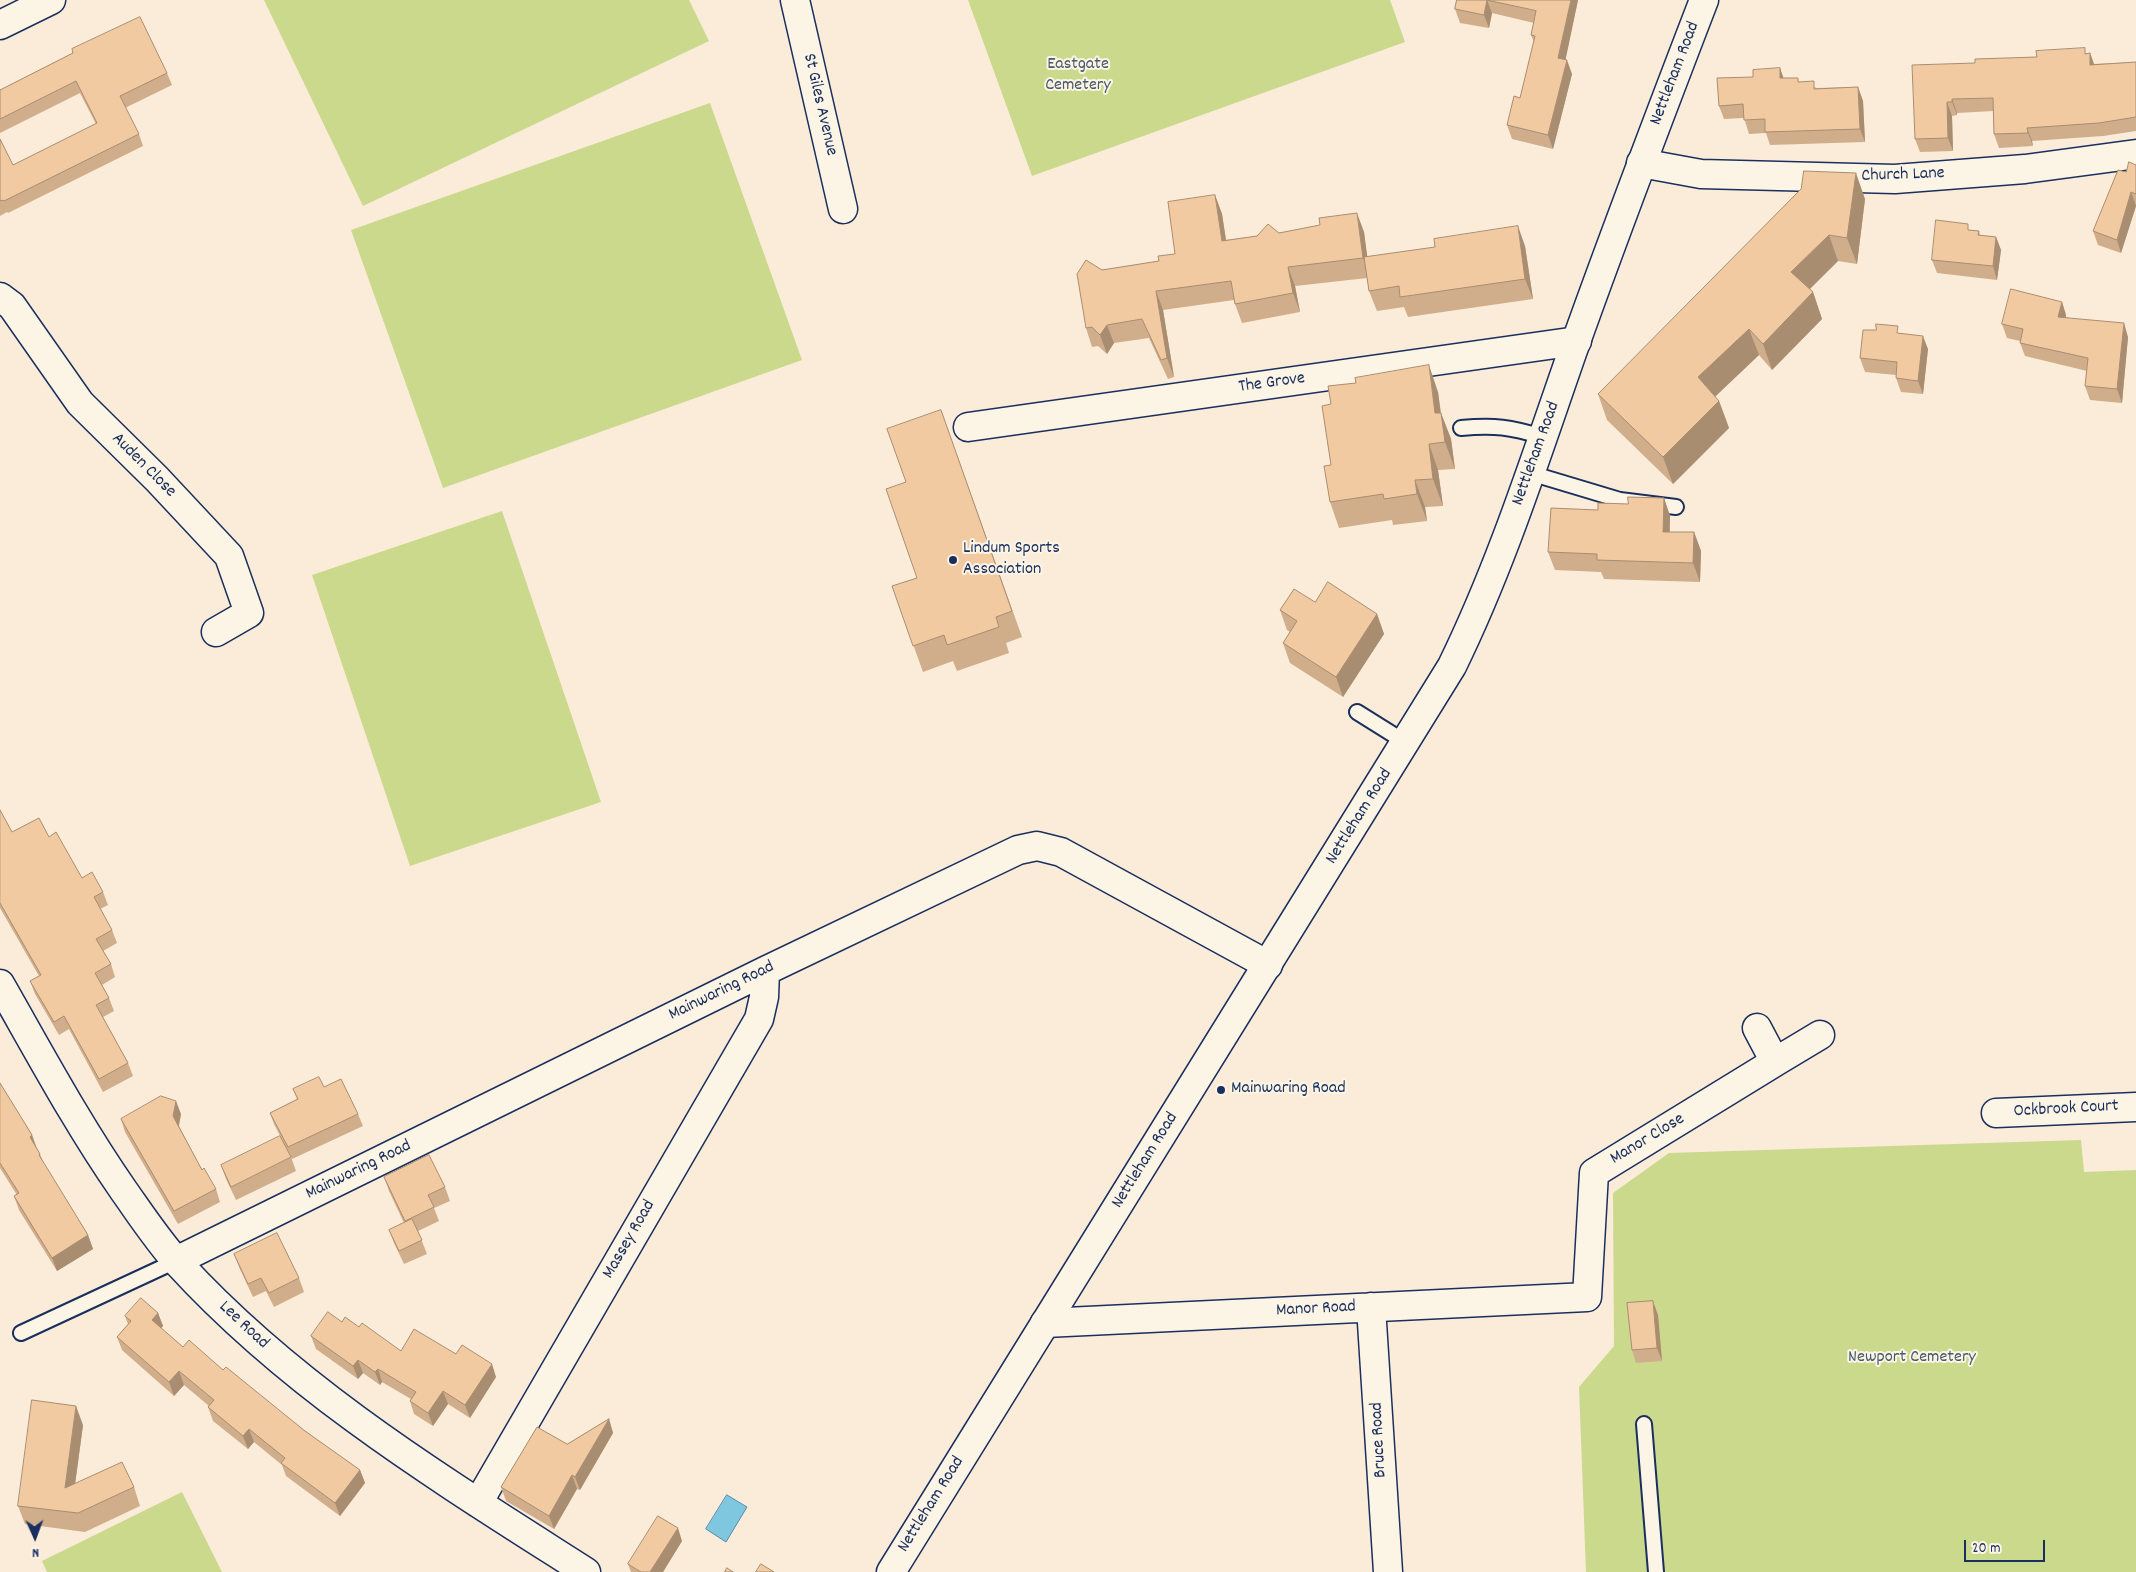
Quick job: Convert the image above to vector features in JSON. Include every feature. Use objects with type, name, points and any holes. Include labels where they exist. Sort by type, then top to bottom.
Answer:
[{"type":"street","points":[[0,25],[51,0]]},
{"type":"street","name":"St Giles Avenue","points":[[795,0],[843,209]]},
{"type":"street","name":"Nettleham Road","points":[[891,1572],[1452,666],[1473,622],[1530,473],[1640,163],[1704,0]]},
{"type":"street","name":"Church Lane","points":[[1640,163],[1701,174],[1896,179],[2026,169],[2136,154]]},
{"type":"street","name":"Auden Close","points":[[0,297],[12,306],[80,403],[157,479],[229,556],[249,613],[216,632]]},
{"type":"street","name":"The Grove","points":[[968,427],[1577,341]]},
{"type":"street","name":"Mainwaring Road","points":[[176,1262],[765,971],[1018,850],[1037,846],[1061,852],[1268,965]]},
{"type":"street","name":"Massey Road","points":[[478,1503],[759,1019],[764,997],[765,971]]},
{"type":"street","name":"Lee Road","points":[[0,984],[66,1102],[100,1156],[176,1262],[221,1307],[317,1390],[377,1436],[586,1572]]},
{"type":"street","points":[[1757,1028],[1775,1062],[1820,1034]]},
{"type":"street","name":"Manor Close","points":[[1586,1297],[1594,1172],[1775,1062]]},
{"type":"street","name":"Ockbrook Court","points":[[1996,1113],[2136,1107]]},
{"type":"street","name":"Manor Road","points":[[1045,1323],[1586,1297]]},
{"type":"street","name":"Bruce Road","points":[[1371,1307],[1388,1572]]},
{"type":"lane","points":[[1461,428],[1499,426],[1543,437]]},
{"type":"lane","points":[[1530,473],[1620,500],[1676,507]]},
{"type":"lane","points":[[1357,712],[1405,742]]},
{"type":"lane","points":[[21,1333],[176,1262]]},
{"type":"lane","points":[[1644,1424],[1656,1572]]},
{"type":"green space","points":[[264,0],[689,0],[709,41],[363,206]]},
{"type":"green space","name":"Eastgate Cemetery","points":[[968,0],[1390,0],[1405,42],[1032,176]]},
{"type":"green space","points":[[710,103],[802,360],[443,488],[351,230]]},
{"type":"green space","points":[[502,511],[601,802],[410,866],[312,575]]},
{"type":"green space","name":"Newport Cemetery","points":[[2081,1140],[2084,1172],[2136,1170],[2136,1572],[1586,1572],[1579,1387],[1614,1346],[1613,1193],[1669,1153]]},
{"type":"green space","points":[[182,1492],[222,1572],[47,1572],[42,1561]]},
{"type":"water","points":[[727,1495],[747,1507],[726,1542],[706,1529]]},
{"type":"building","points":[[1457,0],[1487,0],[1484,15],[1455,9]]},
{"type":"building","points":[[1487,0],[1571,0],[1558,58],[1567,60],[1548,135],[1507,125],[1514,96],[1520,98],[1535,36],[1531,35],[1536,11]]},
{"type":"building","points":[[140,17],[167,73],[120,96],[139,134],[4,201],[0,201],[0,139],[13,165],[97,123],[76,81],[0,119],[0,90],[73,53],[72,49]]},
{"type":"building","points":[[2085,48],[2085,54],[2090,53],[2090,65],[2136,62],[2136,117],[2099,123],[2027,128],[2028,133],[1994,134],[1993,98],[1952,99],[1952,102],[1947,102],[1948,138],[1915,139],[1912,65],[1975,63],[1975,59],[2037,57],[2036,51]]},
{"type":"building","points":[[1780,68],[1780,78],[1798,78],[1798,82],[1814,81],[1814,89],[1858,87],[1860,129],[1765,132],[1765,119],[1744,120],[1743,104],[1719,106],[1717,78],[1753,77],[1753,70]]},
{"type":"building","points":[[2129,162],[2136,165],[2136,194],[2131,192],[2117,240],[2093,231],[2118,170],[2126,172]]},
{"type":"building","points":[[1804,171],[1856,173],[1847,238],[1829,235],[1791,272],[1813,292],[1763,344],[1749,329],[1698,377],[1719,401],[1663,457],[1598,394],[1801,189]]},
{"type":"building","points":[[1215,195],[1222,241],[1257,236],[1268,224],[1279,233],[1320,225],[1319,218],[1357,213],[1363,258],[1288,267],[1293,293],[1235,304],[1231,281],[1156,291],[1167,358],[1161,360],[1142,319],[1107,325],[1100,335],[1092,327],[1086,328],[1077,274],[1086,260],[1102,270],[1159,261],[1158,256],[1175,254],[1168,202]]},
{"type":"building","points":[[1936,220],[1968,224],[1968,230],[1979,231],[1978,235],[1996,237],[1993,266],[1932,260]]},
{"type":"building","points":[[1518,226],[1525,279],[1400,297],[1399,286],[1369,291],[1364,257],[1435,247],[1434,239]]},
{"type":"building","points":[[2011,289],[2062,302],[2058,317],[2124,323],[2117,389],[2085,386],[2088,358],[2020,343],[2023,329],[2002,324]]},
{"type":"building","points":[[1876,324],[1898,326],[1897,333],[1923,336],[1918,381],[1896,378],[1897,362],[1860,358],[1863,330],[1876,330]]},
{"type":"building","points":[[1429,365],[1435,413],[1441,413],[1445,442],[1429,444],[1433,479],[1415,480],[1417,494],[1384,499],[1383,494],[1330,502],[1324,466],[1331,465],[1322,406],[1331,404],[1328,386],[1356,383],[1355,378]]},
{"type":"building","name":"Lindum Sports Association","points":[[941,410],[1012,611],[996,617],[999,627],[947,645],[944,635],[913,646],[892,586],[917,578],[886,489],[906,482],[887,429]]},
{"type":"building","points":[[1628,497],[1664,498],[1663,532],[1694,532],[1693,563],[1597,560],[1597,554],[1548,552],[1551,508],[1598,510],[1598,503],[1628,504]]},
{"type":"building","points":[[1328,582],[1377,614],[1336,677],[1283,643],[1297,621],[1280,610],[1294,589],[1315,602]]},
{"type":"building","points":[[0,810],[12,832],[39,818],[49,837],[56,832],[82,878],[92,872],[103,892],[94,897],[112,930],[96,939],[111,964],[95,973],[109,998],[96,1005],[128,1063],[99,1079],[64,1016],[54,1022],[30,981],[41,975],[0,903]]},
{"type":"building","points":[[319,1077],[324,1087],[341,1079],[358,1114],[288,1147],[270,1113],[298,1099],[293,1089]]},
{"type":"building","points":[[0,1083],[32,1135],[30,1137],[39,1155],[88,1235],[52,1258],[14,1196],[19,1193],[0,1163]]},
{"type":"building","points":[[161,1096],[176,1101],[173,1116],[202,1170],[204,1168],[216,1189],[174,1211],[121,1119]]},
{"type":"building","points":[[280,1136],[291,1157],[231,1187],[221,1165]]},
{"type":"building","points":[[429,1155],[445,1187],[428,1195],[434,1207],[405,1221],[384,1177]]},
{"type":"building","points":[[412,1219],[422,1240],[399,1251],[389,1230]]},
{"type":"building","points":[[277,1233],[299,1278],[269,1293],[261,1278],[248,1284],[234,1254]]},
{"type":"building","points":[[141,1298],[158,1313],[152,1320],[183,1347],[189,1340],[223,1370],[226,1367],[305,1431],[360,1470],[335,1503],[281,1463],[285,1458],[249,1429],[243,1436],[208,1407],[214,1400],[179,1371],[169,1382],[117,1337],[131,1321],[125,1316]]},
{"type":"building","points":[[1653,1301],[1657,1348],[1632,1350],[1627,1303]]},
{"type":"building","points":[[328,1312],[342,1322],[345,1317],[359,1327],[362,1323],[401,1351],[414,1329],[456,1354],[462,1345],[492,1364],[465,1405],[443,1391],[428,1413],[410,1401],[416,1392],[378,1369],[375,1372],[358,1360],[353,1366],[311,1336]]},
{"type":"building","points":[[32,1400],[76,1406],[65,1488],[122,1462],[134,1487],[78,1513],[18,1506]]},
{"type":"building","points":[[609,1419],[575,1477],[572,1475],[549,1516],[501,1487],[537,1427],[567,1444]]},
{"type":"building","points":[[658,1516],[678,1528],[650,1572],[641,1572],[628,1564]]},
{"type":"building","points":[[761,1564],[774,1572],[756,1572]]},
{"type":"building","points":[[727,1568],[733,1572],[725,1572]]},
{"type":"place","name":"Lindum Sports Association","points":[[953,560]]},
{"type":"place","name":"Mainwaring Road","points":[[1221,1090]]}]
